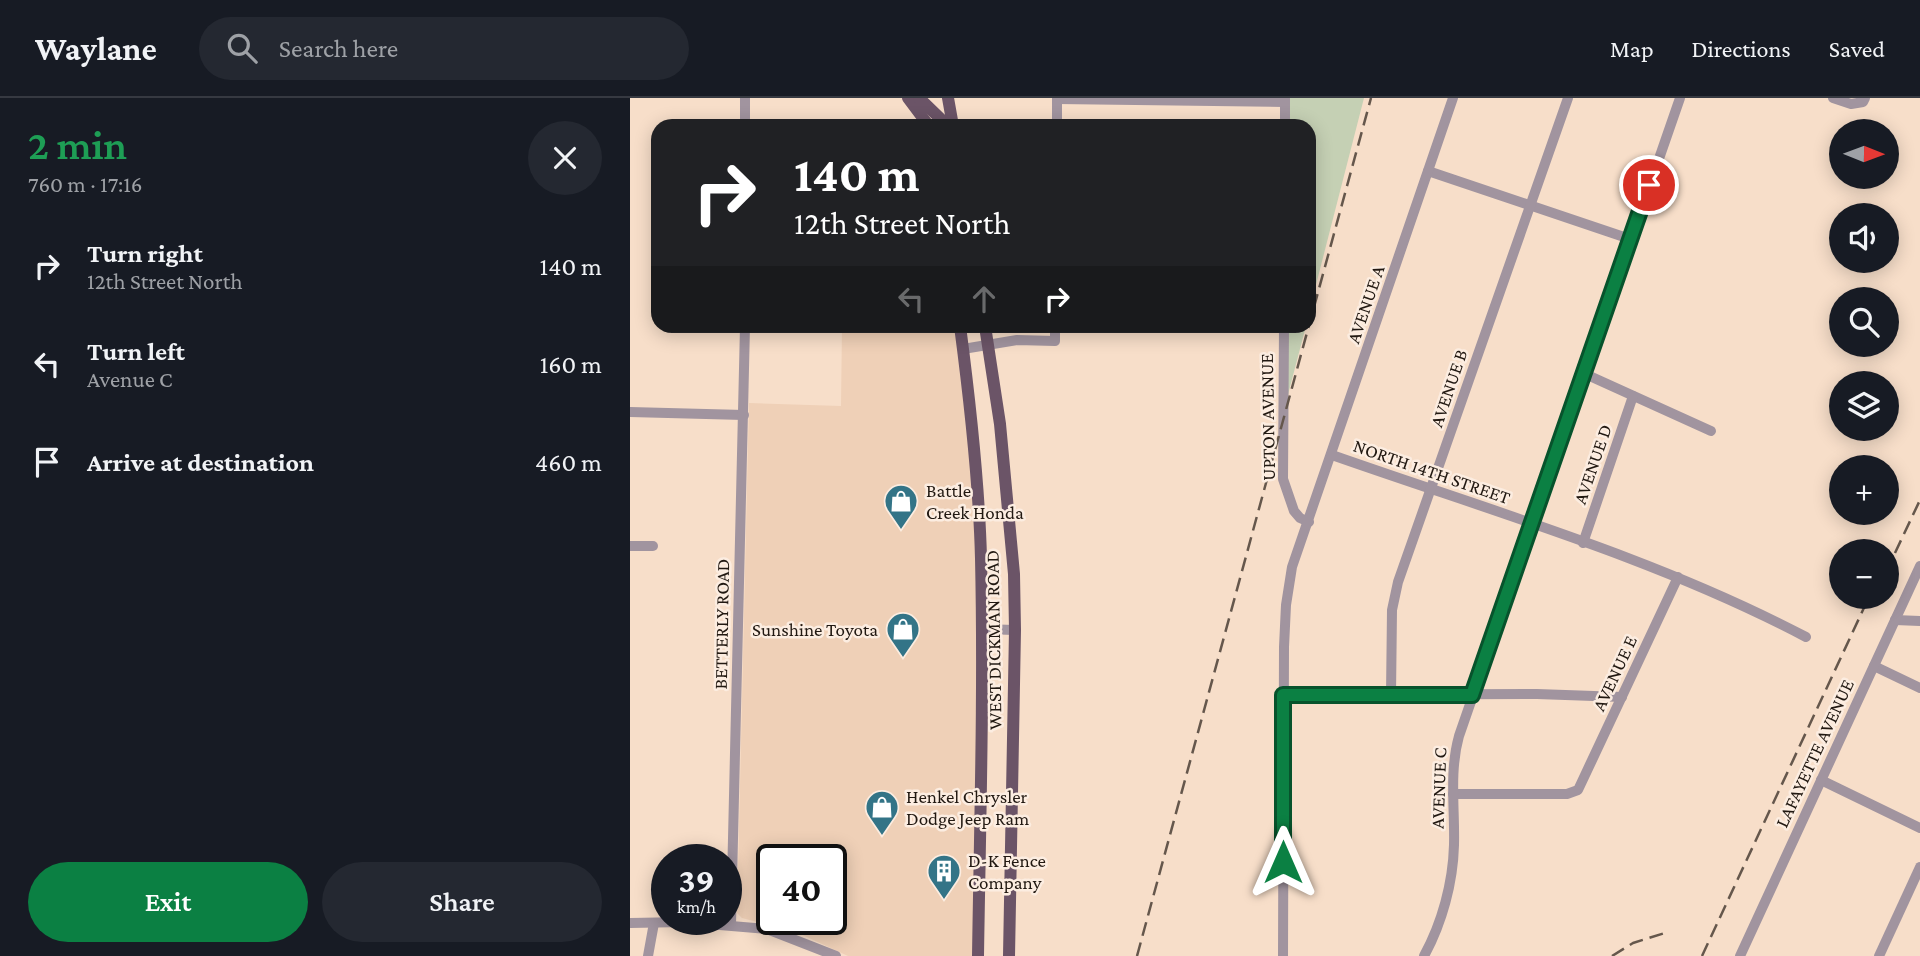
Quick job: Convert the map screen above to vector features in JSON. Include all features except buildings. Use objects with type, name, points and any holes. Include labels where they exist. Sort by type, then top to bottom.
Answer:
[{"type":"main road","points":[[908,98],[924,119]]},
{"type":"main road","points":[[919,98],[942,119]]},
{"type":"main road","points":[[932,98],[935,119]]},
{"type":"main road","points":[[948,98],[950,119]]},
{"type":"main road","name":"WEST DICKMAN ROAD","points":[[961,333],[973,440],[981,556],[978,956]]},
{"type":"main road","name":"WEST DICKMAN ROAD","points":[[986,333],[1000,424],[1009,517],[1015,630],[1009,956]]},
{"type":"street","points":[[745,98],[745,119]]},
{"type":"street","points":[[1057,119],[1057,98],[1284,100],[1284,119]]},
{"type":"street","name":"AVENUE A","points":[[1309,522],[1453,98]]},
{"type":"street","name":"AVENUE B","points":[[1391,695],[1392,610],[1398,582],[1568,98]]},
{"type":"street","name":"AVENUE C","points":[[1424,956],[1438,928],[1452,868],[1454,752],[1680,98]]},
{"type":"street","points":[[1833,98],[1858,104],[1865,98]]},
{"type":"street","points":[[1428,171],[1630,239]]},
{"type":"street","name":"BETTERLY ROAD","points":[[733,844],[745,333]]},
{"type":"street","points":[[963,349],[1017,340],[1055,341],[1055,333]]},
{"type":"street","name":"UPTON AVENUE","points":[[1284,333],[1283,479],[1294,511],[1309,522]]},
{"type":"street","points":[[1583,373],[1711,432]]},
{"type":"street","name":"AVENUE D","points":[[1583,543],[1633,396]]},
{"type":"street","points":[[630,412],[744,415]]},
{"type":"street","name":"NORTH 14TH STREET","points":[[1332,455],[1532,523],[1678,577],[1806,637]]},
{"type":"street","points":[[1283,956],[1283,695],[1286,605],[1292,567],[1309,522]]},
{"type":"street","points":[[630,546],[653,546]]},
{"type":"street","name":"LAFAYETTE AVENUE","points":[[1740,956],[1920,566]]},
{"type":"street","name":"AVENUE E","points":[[1453,794],[1573,793],[1582,784],[1678,577]]},
{"type":"street","points":[[1895,620],[1920,621]]},
{"type":"street","points":[[981,629],[1015,630]]},
{"type":"street","points":[[1874,666],[1920,688]]},
{"type":"street","points":[[1283,695],[1622,697]]},
{"type":"street","points":[[1821,780],[1920,828]]},
{"type":"street","points":[[1879,956],[1920,867]]},
{"type":"street","points":[[630,923],[651,923]]},
{"type":"street","points":[[742,926],[767,929],[836,956]]},
{"type":"street","points":[[648,956],[652,935]]},
{"type":"shaded area","points":[[842,333],[957,333],[976,540],[978,644],[973,956],[848,956],[802,935],[847,935],[847,844],[756,844],[756,922],[742,918],[742,844],[739,844],[749,403],[841,406]]},
{"type":"green space","points":[[1285,98],[1364,98],[1316,285],[1316,119],[1285,119]]},
{"type":"green space","points":[[1284,333],[1304,333],[1285,406]]},
{"type":"railway","points":[[1316,300],[1371,98]]},
{"type":"railway","points":[[1137,956],[1307,333]]},
{"type":"railway","points":[[1899,544],[1920,500]]},
{"type":"railway","points":[[1702,956],[1863,609]]},
{"type":"railway","points":[[1612,956],[1633,943],[1668,932]]},
{"type":"place","name":"Battle Creek Honda","points":[[901,531]]},
{"type":"place","name":"Sunshine Toyota","points":[[903,659]]},
{"type":"place","name":"Henkel Chrysler Dodge Jeep Ram","points":[[882,837]]},
{"type":"place","name":"D-K Fence Company","points":[[944,901]]},
{"type":"route","points":[[1283,862],[1283,695],[1472,695],[1649,185]]}]
